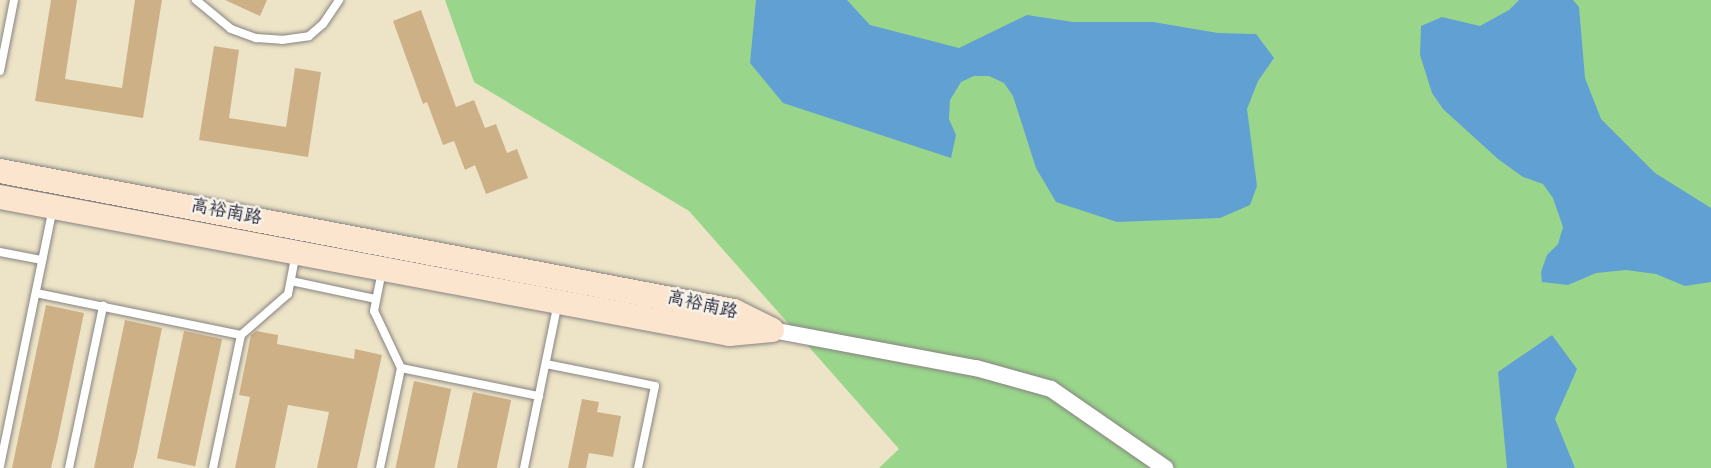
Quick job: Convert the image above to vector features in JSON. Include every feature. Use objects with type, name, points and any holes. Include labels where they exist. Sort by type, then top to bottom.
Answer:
[{"type":"street","name":"高裕南路","points":[[0,171],[734,311],[772,330]]},
{"type":"street","name":"高裕南路","points":[[0,197],[729,334],[772,330]]},
{"type":"street","points":[[772,330],[976,368],[1051,389],[1165,468]]},
{"type":"lane","points":[[0,71],[15,0]]},
{"type":"lane","points":[[196,0],[231,29],[256,38],[282,40],[309,36],[323,24],[339,0]]},
{"type":"lane","points":[[0,466],[53,207]]},
{"type":"lane","points":[[0,252],[42,260]]},
{"type":"lane","points":[[213,468],[241,335],[288,294],[297,253]]},
{"type":"lane","points":[[380,468],[401,368],[374,311],[383,269]]},
{"type":"lane","points":[[291,281],[376,298]]},
{"type":"lane","points":[[36,293],[241,335]]},
{"type":"lane","points":[[524,468],[558,302]]},
{"type":"lane","points":[[69,468],[103,306]]},
{"type":"lane","points":[[546,364],[655,386],[638,468]]},
{"type":"lane","points":[[401,368],[539,396]]},
{"type":"green space","points":[[445,0],[1711,0],[1711,468],[879,468],[899,449],[689,211],[474,82]]},
{"type":"water","points":[[756,0],[847,0],[870,25],[959,48],[1027,15],[1073,22],[1153,22],[1218,33],[1256,34],[1274,58],[1258,81],[1247,109],[1257,186],[1250,205],[1220,218],[1117,222],[1056,202],[1036,168],[1013,96],[1004,83],[989,76],[974,76],[961,82],[950,100],[949,119],[956,135],[951,158],[783,103],[750,63]]},
{"type":"water","points":[[1519,0],[1573,0],[1579,7],[1585,78],[1601,119],[1655,173],[1711,208],[1711,282],[1685,286],[1656,274],[1626,270],[1596,273],[1568,285],[1542,282],[1541,272],[1547,255],[1558,244],[1563,227],[1553,198],[1543,184],[1523,177],[1498,159],[1443,109],[1432,93],[1420,55],[1421,26],[1442,17],[1480,26],[1509,10]]},
{"type":"water","points":[[1552,335],[1577,369],[1555,419],[1575,468],[1507,468],[1498,372]]},
{"type":"building","points":[[51,0],[77,0],[65,79],[122,88],[135,0],[162,0],[143,118],[35,101]]},
{"type":"building","points":[[225,0],[267,0],[260,16]]},
{"type":"building","points":[[421,10],[456,107],[474,100],[485,128],[496,124],[507,153],[517,149],[528,178],[486,194],[475,165],[465,170],[454,141],[443,145],[427,102],[423,104],[393,21]]},
{"type":"building","points":[[214,46],[239,50],[229,118],[286,127],[295,68],[321,72],[308,157],[199,140]]},
{"type":"building","points":[[46,305],[84,313],[58,438],[51,468],[12,468]]},
{"type":"building","points":[[125,320],[162,328],[137,453],[133,468],[94,468]]},
{"type":"building","points":[[184,331],[222,339],[195,466],[157,458]]},
{"type":"building","points":[[256,331],[278,335],[277,344],[354,359],[355,349],[382,355],[357,468],[317,468],[329,412],[288,405],[275,468],[235,468],[250,397],[239,395],[251,335]]},
{"type":"building","points":[[414,381],[451,389],[434,468],[396,468]]},
{"type":"building","points":[[473,392],[511,400],[497,468],[457,468]]},
{"type":"building","points":[[582,399],[599,402],[597,412],[621,416],[613,457],[589,453],[586,468],[568,468]]}]
